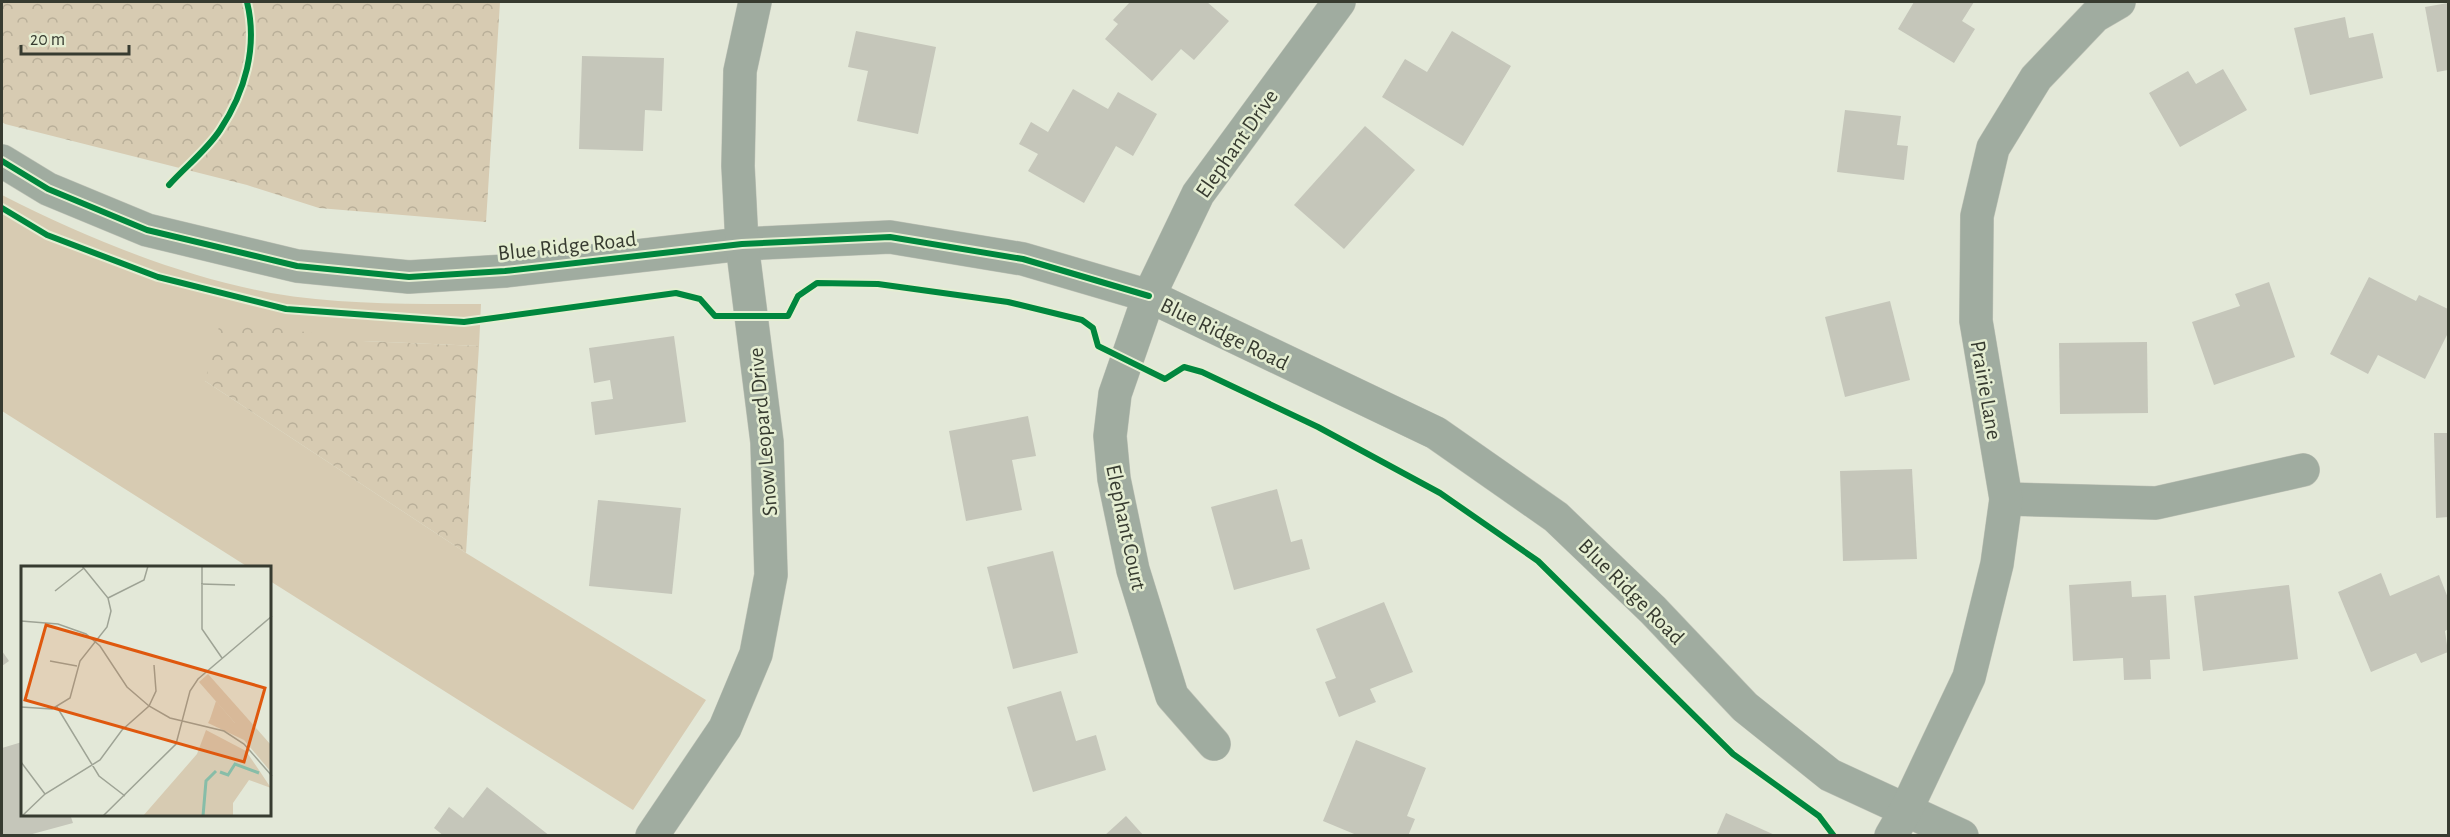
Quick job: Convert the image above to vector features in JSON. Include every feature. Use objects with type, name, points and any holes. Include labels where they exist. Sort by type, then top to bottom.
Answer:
[{"type":"street","name":"Snow Leopard Drive","points":[[652,836],[725,728],[756,654],[771,575],[767,442],[742,244],[738,166],[740,71],[755,2]]},
{"type":"street","name":"Elephant Drive","points":[[1149,296],[1198,194],[1339,2]]},
{"type":"street","name":"Prairie Lane","points":[[1898,823],[1969,677],[1996,564],[2006,499],[1976,321],[1977,216],[1993,148],[2036,78],[2099,6]]},
{"type":"street","name":"Blue Ridge Road","points":[[2,161],[48,189],[147,230],[297,266],[409,277],[505,271],[742,244],[890,237],[1023,259],[1149,296],[1436,433],[1556,517],[1653,610],[1745,707],[1830,775],[1898,823],[1962,836]]},
{"type":"street","name":"Elephant Court","points":[[1149,296],[1115,394],[1110,436],[1114,479],[1133,570],[1172,696],[1214,744]]},
{"type":"street","points":[[2006,499],[2156,503],[2303,470]]},
{"type":"green space","points":[[2,2],[500,2],[486,222],[319,208],[247,185],[5,124],[2,122]]},
{"type":"green space","points":[[2,195],[67,226],[133,253],[201,276],[271,293],[323,300],[376,303],[481,304],[479,346],[363,341],[205,381],[466,553],[706,700],[633,810],[272,582],[272,566],[246,566],[2,411]]},
{"type":"green space","points":[[221,319],[363,341],[479,346],[466,553],[205,381]]},
{"type":"building","points":[[1130,2],[1207,2],[1229,21],[1194,60],[1181,49],[1152,81],[1105,39],[1118,24],[1113,20]]},
{"type":"building","points":[[1914,2],[1974,2],[1962,21],[1975,29],[1954,63],[1898,29]]},
{"type":"building","points":[[2448,3],[2448,70],[2437,72],[2425,7]]},
{"type":"building","points":[[2345,17],[2349,38],[2373,33],[2383,78],[2310,95],[2294,28]]},
{"type":"building","points":[[856,31],[936,47],[918,134],[857,121],[868,71],[848,67]]},
{"type":"building","points":[[1452,31],[1511,66],[1463,146],[1382,97],[1405,59],[1427,72]]},
{"type":"building","points":[[582,56],[664,58],[662,111],[645,110],[643,151],[579,149]]},
{"type":"building","points":[[2223,69],[2247,110],[2180,147],[2149,93],[2188,71],[2196,84]]},
{"type":"building","points":[[1073,89],[1108,109],[1118,92],[1157,114],[1133,156],[1116,146],[1084,203],[1028,171],[1038,154],[1019,144],[1031,122],[1048,132]]},
{"type":"building","points":[[1845,110],[1901,116],[1897,145],[1908,146],[1904,180],[1837,172]]},
{"type":"building","points":[[1365,126],[1415,170],[1344,249],[1294,205]]},
{"type":"building","points":[[2369,277],[2416,301],[2419,295],[2448,309],[2448,333],[2425,379],[2378,355],[2368,374],[2330,354]]},
{"type":"building","points":[[2269,282],[2295,357],[2214,385],[2192,322],[2240,306],[2235,294]]},
{"type":"building","points":[[1890,301],[1910,380],[1845,397],[1825,317]]},
{"type":"building","points":[[674,336],[686,422],[595,435],[591,402],[613,399],[610,380],[594,383],[589,348]]},
{"type":"building","points":[[2147,342],[2148,413],[2060,414],[2059,343]]},
{"type":"building","points":[[1028,416],[1036,456],[1012,460],[1022,510],[966,521],[949,431]]},
{"type":"building","points":[[2434,433],[2448,433],[2448,517],[2436,518]]},
{"type":"building","points":[[1912,469],[1917,559],[1843,561],[1840,471]]},
{"type":"building","points":[[1277,489],[1291,542],[1302,539],[1310,569],[1234,590],[1211,507]]},
{"type":"building","points":[[598,500],[681,508],[672,594],[589,586]]},
{"type":"building","points":[[1053,551],[1078,653],[1013,669],[987,567]]},
{"type":"building","points":[[2381,573],[2390,596],[2439,575],[2448,598],[2448,629],[2445,631],[2448,652],[2421,663],[2416,653],[2371,672],[2338,592]]},
{"type":"building","points":[[2131,581],[2132,597],[2166,595],[2170,659],[2150,660],[2151,679],[2124,680],[2123,658],[2073,661],[2069,585]]},
{"type":"building","points":[[2289,585],[2298,659],[2203,671],[2194,596]]},
{"type":"building","points":[[1384,602],[1413,672],[1370,689],[1376,702],[1339,717],[1325,682],[1336,678],[1316,629]]},
{"type":"building","points":[[2,651],[9,661],[2,666]]},
{"type":"building","points":[[1061,691],[1076,741],[1096,735],[1106,770],[1033,792],[1007,707]]},
{"type":"building","points":[[1356,740],[1426,768],[1407,816],[1415,819],[1408,836],[1359,836],[1323,821]]},
{"type":"building","points":[[21,742],[21,816],[71,816],[73,823],[25,836],[2,836],[2,748]]},
{"type":"building","points":[[487,787],[550,836],[444,836],[434,828],[449,807],[463,818]]},
{"type":"building","points":[[1726,813],[1777,836],[1716,836]]},
{"type":"building","points":[[1126,816],[1144,836],[1104,836]]},
{"type":"cycle path","points":[[169,185],[215,137],[236,100],[247,69],[250,52],[250,19],[247,2]]},
{"type":"cycle path","points":[[2,161],[48,189],[147,230],[297,266],[409,277],[505,271],[742,244],[890,237],[1023,259],[1149,296]]},
{"type":"cycle path","points":[[2,208],[47,235],[158,277],[286,309],[464,322],[676,293],[700,299],[715,316],[788,316],[798,296],[817,283],[878,284],[1008,302],[1082,320],[1093,328],[1098,346],[1165,379],[1184,367],[1202,372],[1318,427],[1440,493],[1538,561],[1733,754],[1819,816],[1834,836]]}]
